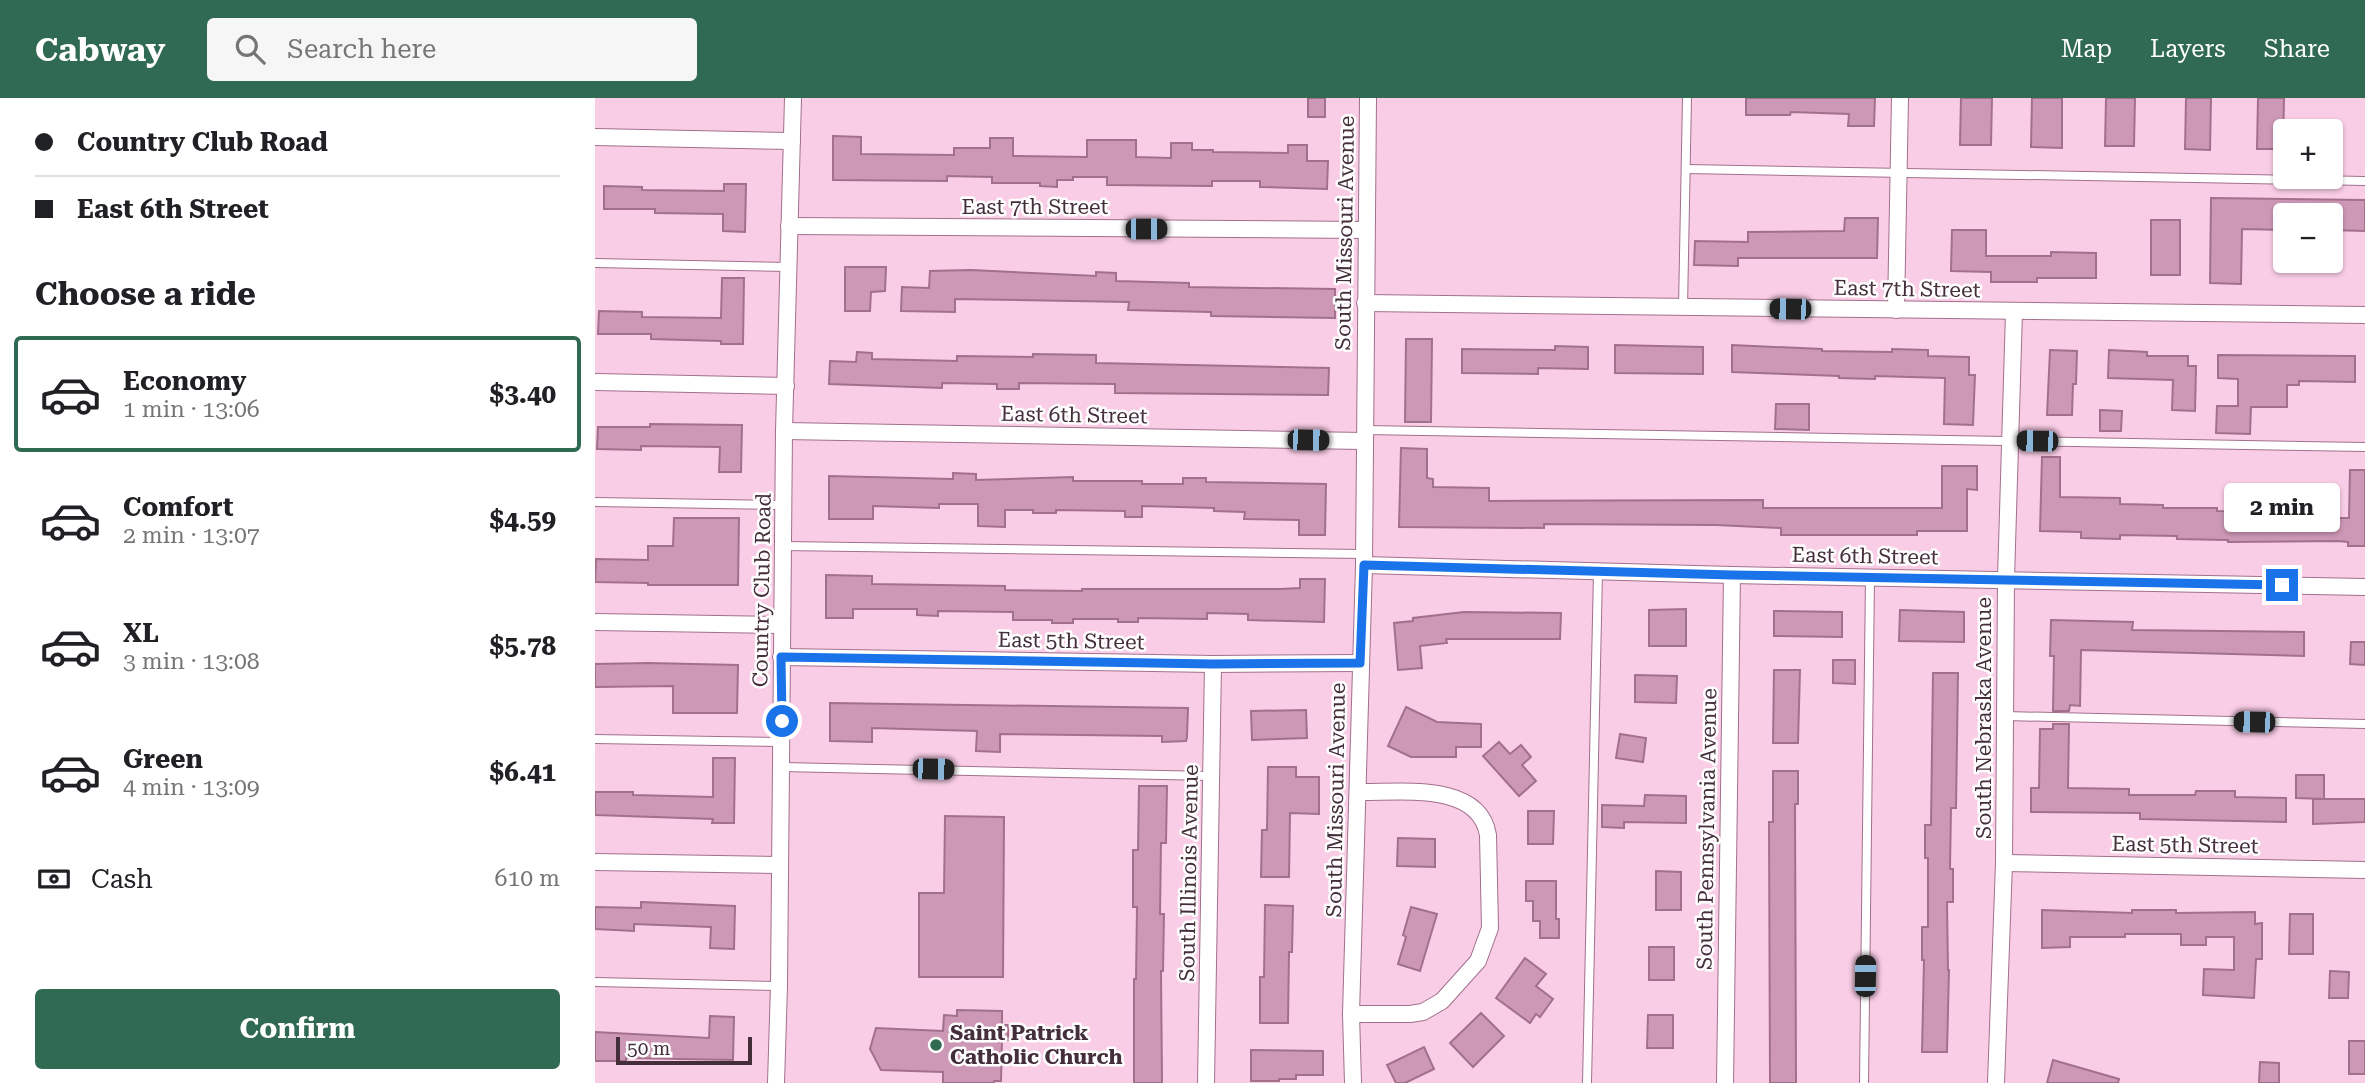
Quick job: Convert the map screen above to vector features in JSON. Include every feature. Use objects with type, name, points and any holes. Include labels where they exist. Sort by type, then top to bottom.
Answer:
[{"type":"street","name":"Country Club Road","points":[[776,1083],[784,431],[793,98]]},
{"type":"street","name":"South Missouri Avenue","points":[[1353,1083],[1351,1014],[1364,560],[1364,303],[1368,98]]},
{"type":"street","points":[[1896,310],[1900,98]]},
{"type":"street","points":[[595,137],[792,141]]},
{"type":"street","name":"East 7th Street","points":[[789,226],[1366,230]]},
{"type":"street","name":"East 7th Street","points":[[1364,303],[2365,315]]},
{"type":"street","name":"South Nebraska Avenue","points":[[1996,1083],[2004,863],[2006,579],[2014,312]]},
{"type":"street","points":[[595,382],[786,386]]},
{"type":"street","name":"East 6th Street","points":[[784,431],[1364,435]]},
{"type":"street","name":"East 6th Street","points":[[1364,560],[1732,575],[2365,587]]},
{"type":"street","name":"South Pennsylvania Avenue","points":[[1724,1083],[1732,575]]},
{"type":"street","points":[[595,622],[781,625]]},
{"type":"street","name":"East 5th Street","points":[[781,657],[1213,664],[1360,663]]},
{"type":"street","name":"South Illinois Avenue","points":[[1206,1083],[1213,664]]},
{"type":"street","points":[[1351,1014],[1410,1014],[1423,1012],[1442,1001],[1478,961],[1490,928],[1486,824],[1470,804],[1439,794],[1359,792]]},
{"type":"street","points":[[595,862],[779,865]]},
{"type":"street","name":"East 5th Street","points":[[2004,863],[2365,870]]},
{"type":"lane","points":[[1683,307],[1687,98]]},
{"type":"lane","points":[[1686,169],[2365,181]]},
{"type":"lane","points":[[595,263],[788,267]]},
{"type":"lane","points":[[1364,435],[2365,447]]},
{"type":"lane","points":[[595,502],[784,505]]},
{"type":"lane","points":[[783,546],[1364,560]]},
{"type":"lane","points":[[1587,1083],[1598,571]]},
{"type":"lane","points":[[1864,1083],[1870,577]]},
{"type":"lane","points":[[2005,716],[2365,724]]},
{"type":"lane","points":[[595,739],[782,742]]},
{"type":"lane","points":[[781,766],[1211,776]]},
{"type":"lane","points":[[595,982],[779,986]]},
{"type":"building","points":[[1308,98],[1325,98],[1325,117],[1308,117]]},
{"type":"building","points":[[1746,98],[1875,98],[1874,126],[1848,126],[1849,114],[1791,112],[1790,115],[1746,115]]},
{"type":"building","points":[[1961,98],[1992,98],[1991,145],[1960,145]]},
{"type":"building","points":[[2032,98],[2062,98],[2062,148],[2031,147]]},
{"type":"building","points":[[2106,98],[2135,98],[2134,146],[2105,146]]},
{"type":"building","points":[[2186,98],[2211,98],[2210,150],[2185,149]]},
{"type":"building","points":[[2258,98],[2284,98],[2284,119],[2273,119],[2273,149],[2257,149]]},
{"type":"building","points":[[833,136],[861,137],[861,154],[954,155],[954,148],[990,148],[990,138],[1013,138],[1013,156],[1087,157],[1087,140],[1136,140],[1136,157],[1171,158],[1171,143],[1192,143],[1192,150],[1213,152],[1288,153],[1288,145],[1307,145],[1307,161],[1328,161],[1327,189],[1260,187],[1260,181],[1212,181],[1212,186],[1107,185],[1107,177],[1057,180],[1057,187],[1040,186],[1040,183],[992,183],[992,177],[947,176],[947,181],[833,180]]},
{"type":"building","points":[[724,184],[746,184],[745,232],[723,231],[723,214],[655,213],[655,209],[604,209],[604,186],[642,187],[642,190],[724,191]]},
{"type":"building","points":[[2211,198],[2365,200],[2365,231],[2343,230],[2343,203],[2273,203],[2273,230],[2242,229],[2241,284],[2210,283]]},
{"type":"building","points":[[1845,218],[1878,218],[1877,258],[1738,258],[1738,266],[1694,265],[1695,241],[1748,242],[1748,232],[1844,231]]},
{"type":"building","points":[[2151,220],[2180,220],[2180,275],[2151,275]]},
{"type":"building","points":[[1952,230],[1986,230],[1986,256],[2051,256],[2051,252],[2096,253],[2096,278],[2037,278],[2037,282],[1991,282],[1991,272],[1951,271]]},
{"type":"building","points":[[845,267],[886,267],[885,291],[871,292],[870,311],[845,311]]},
{"type":"building","points":[[971,270],[1096,276],[1096,272],[1116,273],[1116,281],[1189,283],[1189,287],[1335,289],[1335,318],[1211,316],[1211,312],[1128,310],[1129,302],[955,299],[955,312],[901,311],[902,287],[929,288],[930,271]]},
{"type":"building","points":[[722,278],[744,278],[743,344],[651,339],[651,334],[598,334],[599,311],[642,312],[642,317],[721,318]]},
{"type":"building","points":[[1406,339],[1432,339],[1431,422],[1405,422]]},
{"type":"building","points":[[1615,345],[1703,347],[1703,374],[1615,373]]},
{"type":"building","points":[[1732,345],[1822,351],[1928,350],[1928,356],[1969,357],[1969,375],[1975,375],[1973,425],[1944,424],[1945,378],[1839,378],[1732,372]]},
{"type":"building","points":[[1555,346],[1588,347],[1588,369],[1538,368],[1538,374],[1462,373],[1462,349],[1555,350]]},
{"type":"building","points":[[2050,350],[2077,351],[2072,415],[2047,415]]},
{"type":"building","points":[[2109,350],[2147,352],[2147,356],[2188,356],[2188,366],[2196,366],[2195,411],[2172,410],[2173,380],[2108,378]]},
{"type":"building","points":[[857,352],[872,353],[872,359],[957,361],[957,356],[1096,355],[1096,363],[1329,368],[1328,395],[1115,393],[1115,384],[1019,383],[1019,389],[997,389],[997,384],[942,383],[942,388],[829,384],[830,361],[856,362]]},
{"type":"building","points":[[2218,355],[2355,356],[2355,382],[2299,381],[2299,385],[2287,385],[2287,407],[2251,407],[2250,434],[2216,433],[2217,406],[2238,406],[2238,379],[2218,378]]},
{"type":"building","points":[[1776,404],[1809,404],[1809,430],[1775,429]]},
{"type":"building","points":[[2100,410],[2122,411],[2121,431],[2100,431]]},
{"type":"building","points":[[650,424],[742,425],[741,472],[719,472],[720,447],[641,446],[641,450],[597,449],[598,427],[650,427]]},
{"type":"building","points":[[1401,448],[1427,449],[1427,478],[1433,479],[1433,487],[1489,488],[1489,501],[1763,500],[1763,508],[1942,508],[1942,466],[1977,466],[1977,490],[1967,489],[1967,531],[1917,531],[1917,535],[1781,535],[1781,528],[1716,525],[1399,527]]},
{"type":"building","points":[[2042,457],[2060,457],[2060,497],[2120,498],[2120,504],[2163,505],[2163,508],[2217,508],[2217,511],[2317,510],[2317,518],[2349,518],[2350,470],[2365,470],[2365,546],[2348,546],[2348,542],[2338,541],[2228,542],[2177,539],[2177,536],[2120,535],[2120,539],[2081,538],[2081,532],[2040,531]]},
{"type":"building","points":[[953,473],[976,474],[976,480],[1073,477],[1073,481],[1183,484],[1183,478],[1206,478],[1206,482],[1326,484],[1325,535],[1299,535],[1299,520],[1244,519],[1245,512],[1214,511],[1214,508],[1142,506],[1142,517],[1125,517],[1125,511],[1056,510],[1056,513],[1033,513],[1033,510],[1005,510],[1005,527],[978,526],[978,504],[939,504],[939,508],[873,506],[873,519],[829,519],[829,476],[953,479]]},
{"type":"building","points":[[674,518],[739,518],[738,585],[595,582],[596,559],[648,560],[648,546],[673,546]]},
{"type":"building","points":[[826,575],[872,576],[872,584],[1005,586],[1005,590],[1082,591],[1280,589],[1300,588],[1300,579],[1325,579],[1324,622],[1248,620],[1248,614],[1207,613],[1207,619],[1138,618],[1138,622],[1118,622],[1118,619],[1073,619],[1073,623],[1052,623],[1052,620],[1013,620],[1013,612],[938,611],[938,616],[917,615],[917,609],[853,609],[853,618],[826,618]]},
{"type":"building","points":[[1686,609],[1686,646],[1649,646],[1649,610]]},
{"type":"building","points":[[1900,610],[1964,612],[1964,642],[1899,641]]},
{"type":"building","points":[[1774,611],[1842,612],[1842,637],[1774,636]]},
{"type":"building","points":[[1464,612],[1561,613],[1560,639],[1446,639],[1447,643],[1420,646],[1422,668],[1398,670],[1394,623]]},
{"type":"building","points":[[2051,620],[2133,622],[2132,630],[2304,632],[2304,656],[2081,650],[2080,706],[2070,705],[2069,711],[2053,711],[2054,656],[2050,656]]},
{"type":"building","points":[[2351,642],[2365,642],[2365,665],[2350,664]]},
{"type":"building","points":[[1833,660],[1855,660],[1855,684],[1833,683]]},
{"type":"building","points":[[595,664],[738,665],[737,713],[673,713],[673,686],[595,687]]},
{"type":"building","points":[[1774,670],[1800,670],[1798,743],[1773,743]]},
{"type":"building","points":[[1933,673],[1958,673],[1956,808],[1951,808],[1950,869],[1953,869],[1953,902],[1947,902],[1947,1052],[1922,1052],[1922,927],[1928,927],[1925,825],[1931,825]]},
{"type":"building","points":[[1635,675],[1677,676],[1676,703],[1635,702]]},
{"type":"building","points":[[830,703],[1188,708],[1187,737],[1186,741],[1162,742],[1162,736],[1000,734],[1000,752],[976,751],[977,731],[872,728],[872,742],[830,741]]},
{"type":"building","points":[[1406,707],[1437,722],[1481,724],[1481,747],[1456,747],[1456,757],[1411,757],[1388,746]]},
{"type":"building","points":[[1306,710],[1307,738],[1252,740],[1251,711]]},
{"type":"building","points":[[2053,724],[2069,724],[2068,788],[2129,789],[2129,795],[2195,795],[2196,791],[2235,791],[2235,797],[2286,798],[2286,822],[2140,819],[2140,813],[2031,812],[2031,788],[2039,788],[2040,729],[2053,729]]},
{"type":"building","points":[[1620,734],[1646,738],[1643,762],[1616,758]]},
{"type":"building","points":[[1499,742],[1510,754],[1521,745],[1531,757],[1522,765],[1536,781],[1519,796],[1483,756]]},
{"type":"building","points":[[713,758],[735,758],[734,823],[712,823],[713,819],[595,815],[595,792],[713,797]]},
{"type":"building","points":[[1268,767],[1296,767],[1296,777],[1319,777],[1319,814],[1290,813],[1289,877],[1261,877],[1262,830],[1267,830]]},
{"type":"building","points":[[1773,771],[1798,771],[1798,804],[1795,804],[1796,1083],[1770,1083],[1769,822],[1773,822]]},
{"type":"building","points":[[2296,775],[2324,775],[2324,799],[2296,798]]},
{"type":"building","points":[[1139,786],[1167,786],[1166,843],[1161,843],[1160,914],[1164,914],[1161,971],[1162,1083],[1134,1083],[1137,907],[1133,907],[1133,850],[1138,850]]},
{"type":"building","points":[[1645,795],[1686,796],[1686,823],[1624,822],[1624,828],[1602,827],[1602,805],[1644,806]]},
{"type":"building","points":[[2313,799],[2365,799],[2365,822],[2313,824]]},
{"type":"building","points":[[1528,811],[1554,811],[1553,844],[1528,844]]},
{"type":"building","points":[[945,816],[1004,817],[1003,977],[919,977],[919,893],[944,893]]},
{"type":"building","points":[[1398,838],[1435,839],[1435,867],[1397,866]]},
{"type":"building","points":[[1656,871],[1681,872],[1681,910],[1656,910]]},
{"type":"building","points":[[1526,881],[1556,881],[1559,938],[1540,938],[1540,921],[1533,921],[1533,901],[1526,901]]},
{"type":"building","points":[[641,902],[735,906],[734,949],[710,948],[711,927],[634,924],[634,931],[595,929],[595,907],[641,908]]},
{"type":"building","points":[[1265,905],[1293,906],[1288,1023],[1260,1023]]},
{"type":"building","points":[[1411,907],[1437,914],[1420,971],[1398,964]]},
{"type":"building","points":[[2042,910],[2132,913],[2132,910],[2176,910],[2176,913],[2255,912],[2255,924],[2262,923],[2262,959],[2256,959],[2254,998],[2203,995],[2204,969],[2234,970],[2234,937],[2206,937],[2206,945],[2181,945],[2181,934],[2070,937],[2070,947],[2042,948]]},
{"type":"building","points":[[2290,914],[2313,914],[2313,954],[2289,954]]},
{"type":"building","points":[[1649,947],[1674,947],[1674,980],[1649,980]]},
{"type":"building","points":[[1525,958],[1546,974],[1536,986],[1553,999],[1540,1017],[1536,1014],[1530,1023],[1496,998]]},
{"type":"building","points":[[2330,971],[2349,972],[2348,998],[2329,998]]},
{"type":"building","name":"Saint Patrick Catholic Church","points":[[957,1010],[1002,1011],[1002,1025],[1008,1025],[1008,1040],[1002,1040],[1001,1081],[943,1083],[943,1072],[881,1070],[870,1049],[876,1028],[943,1031],[944,1015],[957,1016]]},
{"type":"building","points":[[1481,1013],[1504,1036],[1473,1067],[1450,1043]]},
{"type":"building","points":[[1648,1015],[1673,1015],[1673,1048],[1647,1048]]},
{"type":"building","points":[[710,1016],[734,1017],[733,1060],[626,1058],[626,1061],[595,1061],[595,1032],[709,1038]]},
{"type":"building","points":[[2349,1041],[2365,1041],[2365,1074],[2349,1074]]},
{"type":"building","points":[[1424,1047],[1434,1069],[1405,1083],[1396,1083],[1387,1065]]},
{"type":"building","points":[[1251,1050],[1323,1051],[1323,1075],[1296,1075],[1296,1079],[1279,1081],[1251,1081]]},
{"type":"building","points":[[2053,1060],[2119,1079],[2118,1083],[2047,1083]]},
{"type":"building","points":[[2260,1062],[2279,1063],[2279,1083],[2259,1083]]},
{"type":"place","name":"Saint Patrick Catholic Church","points":[[936,1045]]},
{"type":"route","points":[[782,721],[781,657],[1213,664],[1360,663],[1364,565],[2282,585]]}]
